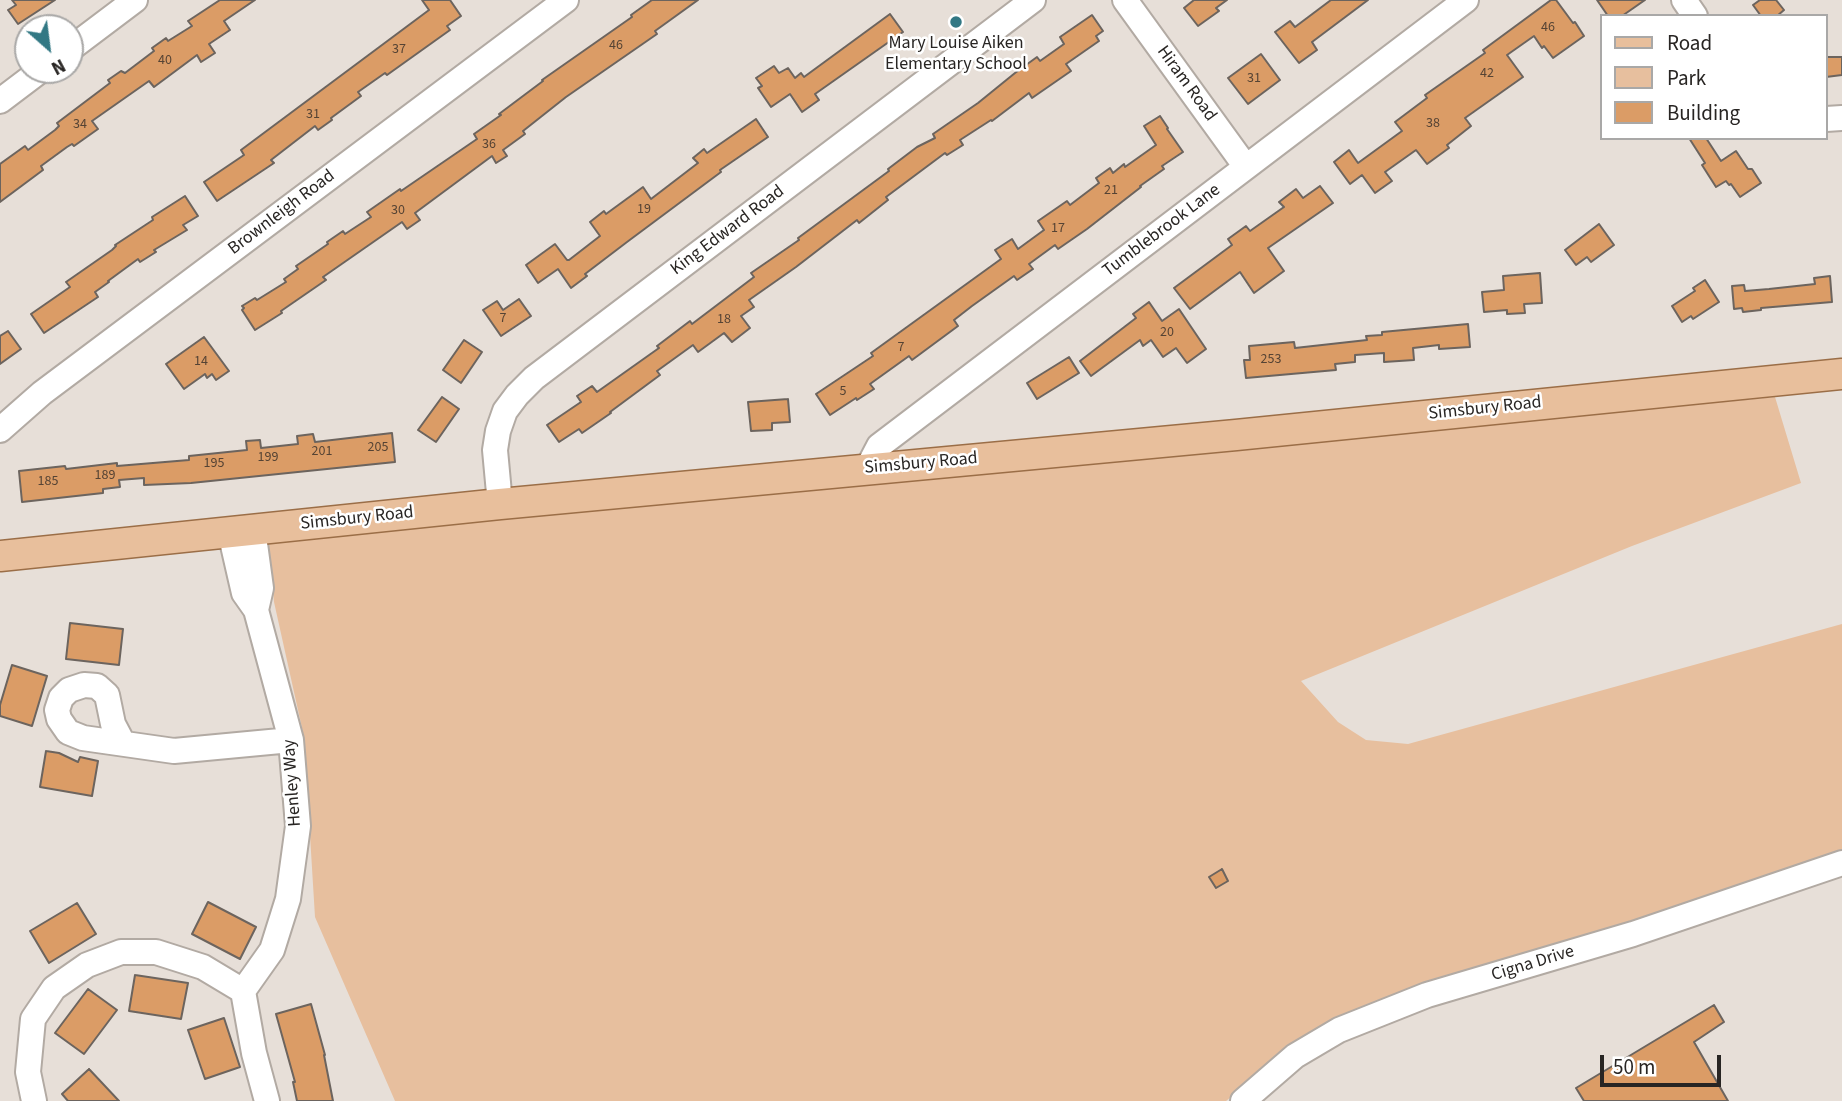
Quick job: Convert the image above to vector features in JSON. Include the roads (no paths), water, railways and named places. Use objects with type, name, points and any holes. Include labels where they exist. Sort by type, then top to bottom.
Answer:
[{"type":"main road","name":"Simsbury Road","points":[[0,556],[500,504],[1237,435],[1842,374]]},
{"type":"street","name":"Brownleigh Road","points":[[0,430],[53,385],[566,0]]},
{"type":"street","name":"King Edward Road","points":[[500,504],[495,450],[498,431],[505,411],[534,378],[1033,0]]},
{"type":"street","name":"Hiram Road","points":[[1125,0],[1246,167]]},
{"type":"street","name":"Tumblebrook Lane","points":[[867,469],[879,446],[1466,0]]},
{"type":"street","points":[[84,36],[119,5]]},
{"type":"street","points":[[0,101],[22,84]]},
{"type":"street","name":"Henley Way","points":[[241,531],[244,593],[256,610],[291,740],[298,826],[288,899],[272,950],[243,991]]},
{"type":"street","points":[[123,743],[174,751],[291,740]]},
{"type":"street","name":"Cigna Drive","points":[[1243,1101],[1295,1056],[1351,1025],[1427,995],[1633,934],[1842,863]]},
{"type":"street","points":[[34,1101],[29,1072],[33,1019],[54,988],[87,965],[121,952],[156,952],[203,967],[243,991],[254,1053],[267,1101]]},
{"type":"place","name":"Mary Louise Aiken Elementary School","points":[[956,22]]}]
